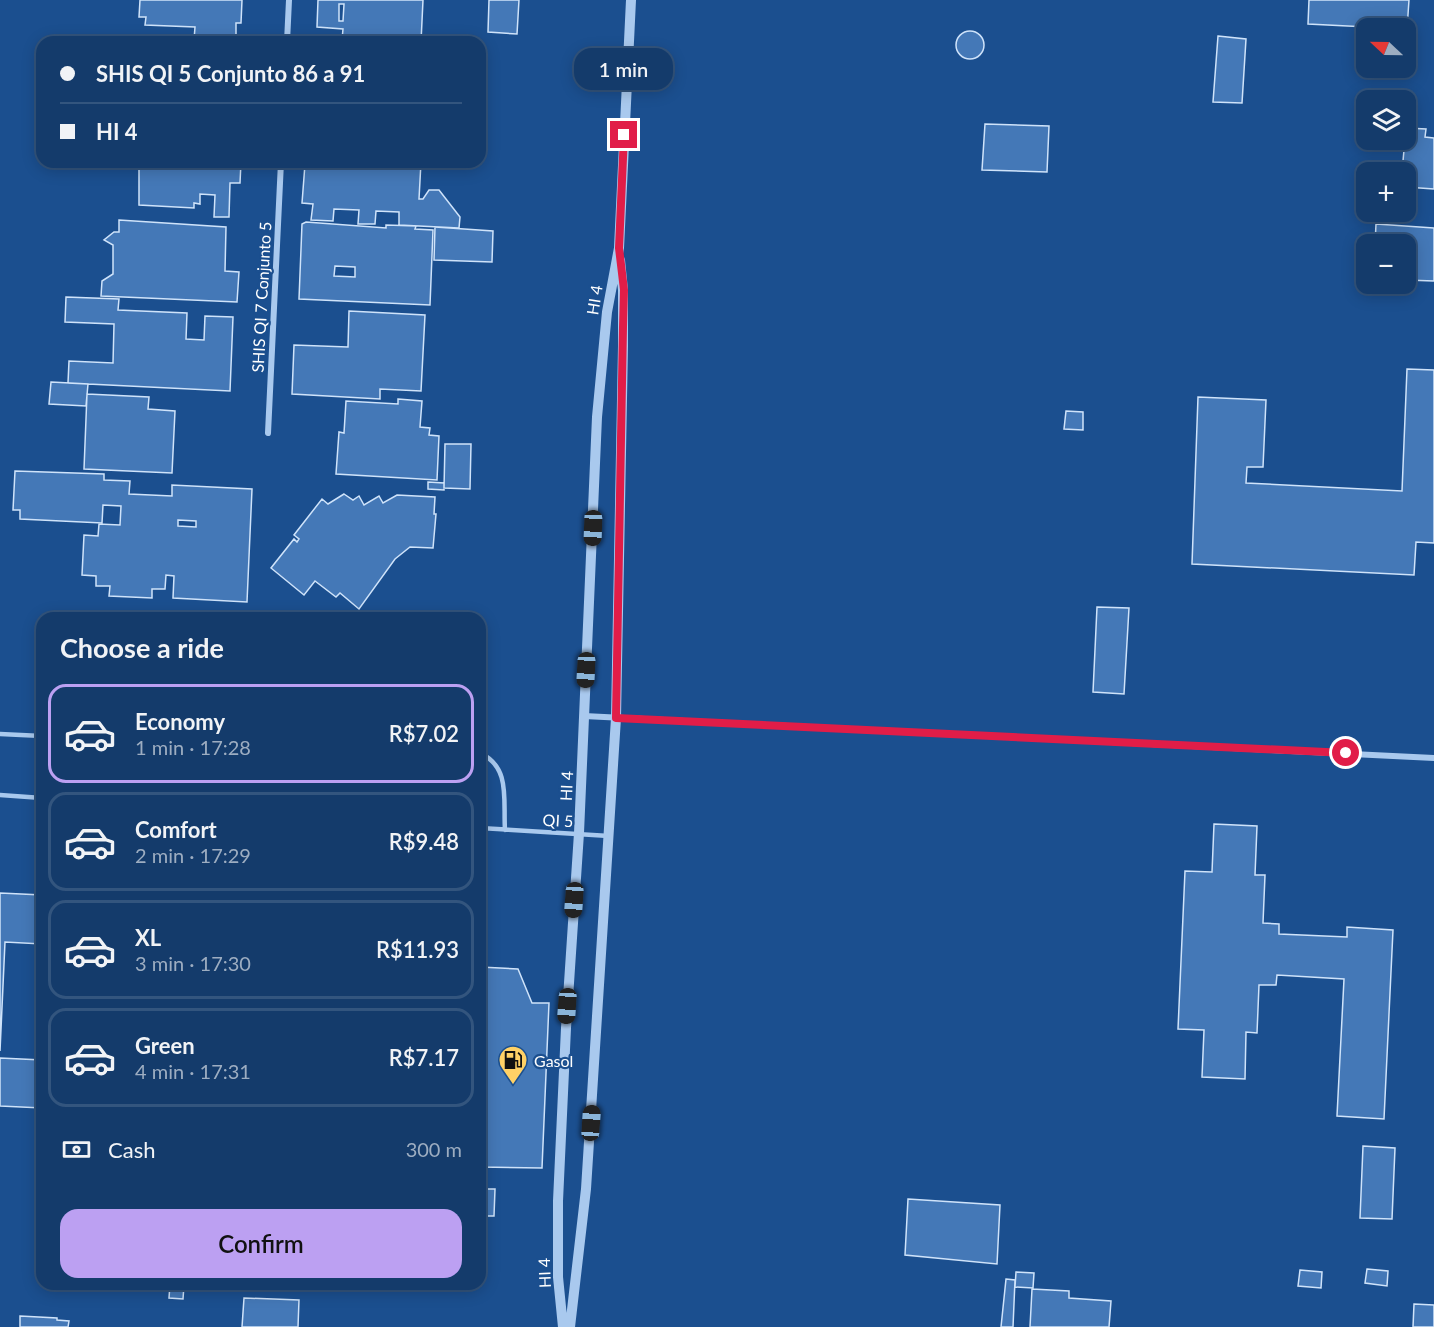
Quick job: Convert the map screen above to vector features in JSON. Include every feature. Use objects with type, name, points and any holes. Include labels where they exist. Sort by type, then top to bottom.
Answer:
[{"type":"street","points":[[287,36],[289,0]]},
{"type":"street","name":"HI 4","points":[[563,1327],[558,1277],[558,1201],[579,833],[597,417],[607,312],[619,248],[630,0]]},
{"type":"street","name":"SHIS QI 7 Conjunto 5","points":[[268,434],[281,168]]},
{"type":"street","name":"HI 4","points":[[570,1327],[586,1189],[616,718],[624,290],[619,248]]},
{"type":"street","points":[[584,716],[1434,758]]},
{"type":"lane","points":[[0,734],[36,736]]},
{"type":"lane","points":[[486,756],[493,759],[501,770],[505,830]]},
{"type":"lane","points":[[0,795],[36,798]]},
{"type":"lane","name":"QI 5","points":[[486,828],[609,836]]},
{"type":"building","points":[[140,0],[242,0],[241,23],[236,23],[236,36],[194,36],[195,27],[145,25],[146,17],[139,17]]},
{"type":"building","points":[[318,0],[423,0],[421,36],[342,36],[343,29],[317,27]],"holes":[[[339,4],[344,4],[343,21],[339,21]]]},
{"type":"building","points":[[489,0],[519,0],[517,34],[488,32]]},
{"type":"building","points":[[1309,0],[1409,0],[1408,18],[1356,18],[1356,26],[1308,24]]},
{"type":"building","points":[[970,31],[980,35],[984,45],[980,55],[970,59],[960,55],[956,45],[960,35]]},
{"type":"building","points":[[1218,36],[1246,39],[1242,103],[1213,102]]},
{"type":"building","points":[[985,124],[1049,126],[1047,172],[982,170]]},
{"type":"building","points":[[1416,128],[1426,129],[1425,137],[1434,138],[1434,189],[1416,188],[1416,162],[1403,162],[1404,150],[1416,150]]},
{"type":"building","points":[[139,168],[241,168],[240,183],[230,183],[229,217],[214,217],[215,195],[200,194],[200,204],[194,203],[194,208],[139,205]]},
{"type":"building","points":[[305,168],[421,168],[419,199],[423,199],[429,190],[439,190],[460,217],[459,228],[399,225],[399,212],[376,211],[375,224],[358,224],[359,210],[334,209],[333,221],[311,220],[313,204],[302,203]]},
{"type":"building","points":[[119,220],[226,227],[225,271],[239,272],[237,302],[101,296],[102,281],[113,274],[113,245],[104,240],[114,232],[119,232]]},
{"type":"building","points":[[306,222],[386,228],[386,225],[416,226],[415,229],[433,230],[430,305],[299,299],[302,224]],"holes":[[[335,266],[355,267],[355,277],[334,276]]]},
{"type":"building","points":[[1376,224],[1434,228],[1434,281],[1416,280],[1416,234],[1376,234]]},
{"type":"building","points":[[435,227],[493,231],[492,262],[434,260]]},
{"type":"building","points":[[66,297],[119,299],[118,310],[187,313],[186,339],[204,340],[205,316],[233,317],[230,391],[68,383],[69,361],[113,363],[114,324],[65,322]]},
{"type":"building","points":[[349,311],[425,315],[421,391],[380,389],[380,399],[292,394],[294,345],[348,347]]},
{"type":"building","points":[[1407,369],[1434,370],[1434,543],[1416,542],[1414,575],[1192,564],[1198,397],[1266,400],[1263,467],[1247,467],[1246,483],[1402,491]]},
{"type":"building","points":[[51,382],[88,384],[86,406],[49,404]]},
{"type":"building","points":[[87,394],[149,397],[148,409],[175,411],[172,473],[84,469]]},
{"type":"building","points":[[398,399],[422,401],[420,427],[430,428],[429,435],[439,436],[437,480],[336,474],[339,432],[344,433],[346,401],[398,404]]},
{"type":"building","points":[[1066,411],[1083,412],[1083,430],[1064,429]]},
{"type":"building","points":[[445,444],[471,444],[470,489],[444,488]]},
{"type":"building","points":[[15,471],[104,474],[104,480],[130,481],[129,494],[172,496],[172,485],[252,489],[247,602],[173,598],[174,576],[166,575],[165,589],[152,589],[152,598],[109,596],[110,586],[96,586],[96,576],[82,575],[84,535],[98,536],[99,524],[120,525],[121,506],[103,505],[102,523],[20,519],[20,510],[13,510]],"holes":[[[178,520],[196,521],[196,527],[178,526]]]},
{"type":"building","points":[[428,482],[444,483],[444,490],[428,489]]},
{"type":"building","points":[[344,494],[353,500],[359,496],[364,505],[379,496],[383,503],[397,495],[435,497],[433,548],[410,547],[395,559],[359,609],[340,593],[336,597],[315,581],[304,595],[271,568],[294,539],[297,542],[299,539],[294,535],[322,499],[328,504]]},
{"type":"building","points":[[1097,607],[1129,608],[1124,694],[1093,692]]},
{"type":"building","points":[[1214,824],[1257,826],[1255,875],[1265,875],[1263,923],[1279,924],[1279,934],[1347,937],[1347,927],[1393,930],[1384,1119],[1337,1116],[1344,979],[1277,975],[1276,985],[1259,985],[1257,1033],[1246,1032],[1245,1079],[1202,1077],[1204,1030],[1178,1029],[1185,871],[1212,872]]},
{"type":"building","points":[[0,893],[36,895],[36,944],[5,942],[0,1051]]},
{"type":"building","name":"Gasol","points":[[486,967],[518,969],[532,1003],[549,1003],[542,1168],[486,1167]]},
{"type":"building","points":[[0,1058],[36,1060],[36,1108],[0,1106]]},
{"type":"building","points":[[1363,1146],[1395,1148],[1392,1219],[1360,1218]]},
{"type":"building","points":[[486,1189],[495,1189],[494,1216],[486,1216]]},
{"type":"building","points":[[908,1199],[1000,1205],[997,1264],[905,1255]]},
{"type":"building","points":[[1367,1269],[1388,1271],[1387,1286],[1365,1283]]},
{"type":"building","points":[[1300,1270],[1322,1272],[1321,1288],[1298,1286]]},
{"type":"building","points":[[1016,1272],[1034,1273],[1033,1288],[1015,1287]]},
{"type":"building","points":[[1006,1279],[1015,1280],[1013,1327],[1001,1327]]},
{"type":"building","points":[[1032,1289],[1069,1291],[1069,1298],[1111,1301],[1109,1327],[1030,1327]]},
{"type":"building","points":[[170,1290],[184,1290],[183,1299],[169,1298]]},
{"type":"building","points":[[244,1298],[299,1300],[298,1327],[242,1327]]},
{"type":"building","points":[[1414,1304],[1434,1305],[1434,1327],[1413,1327]]},
{"type":"building","points":[[20,1316],[69,1321],[68,1327],[20,1327]]},
{"type":"place","name":"Gasol","points":[[513,1086]]},
{"type":"route","points":[[624,135],[619,248],[624,290],[616,718],[1346,753]]}]
